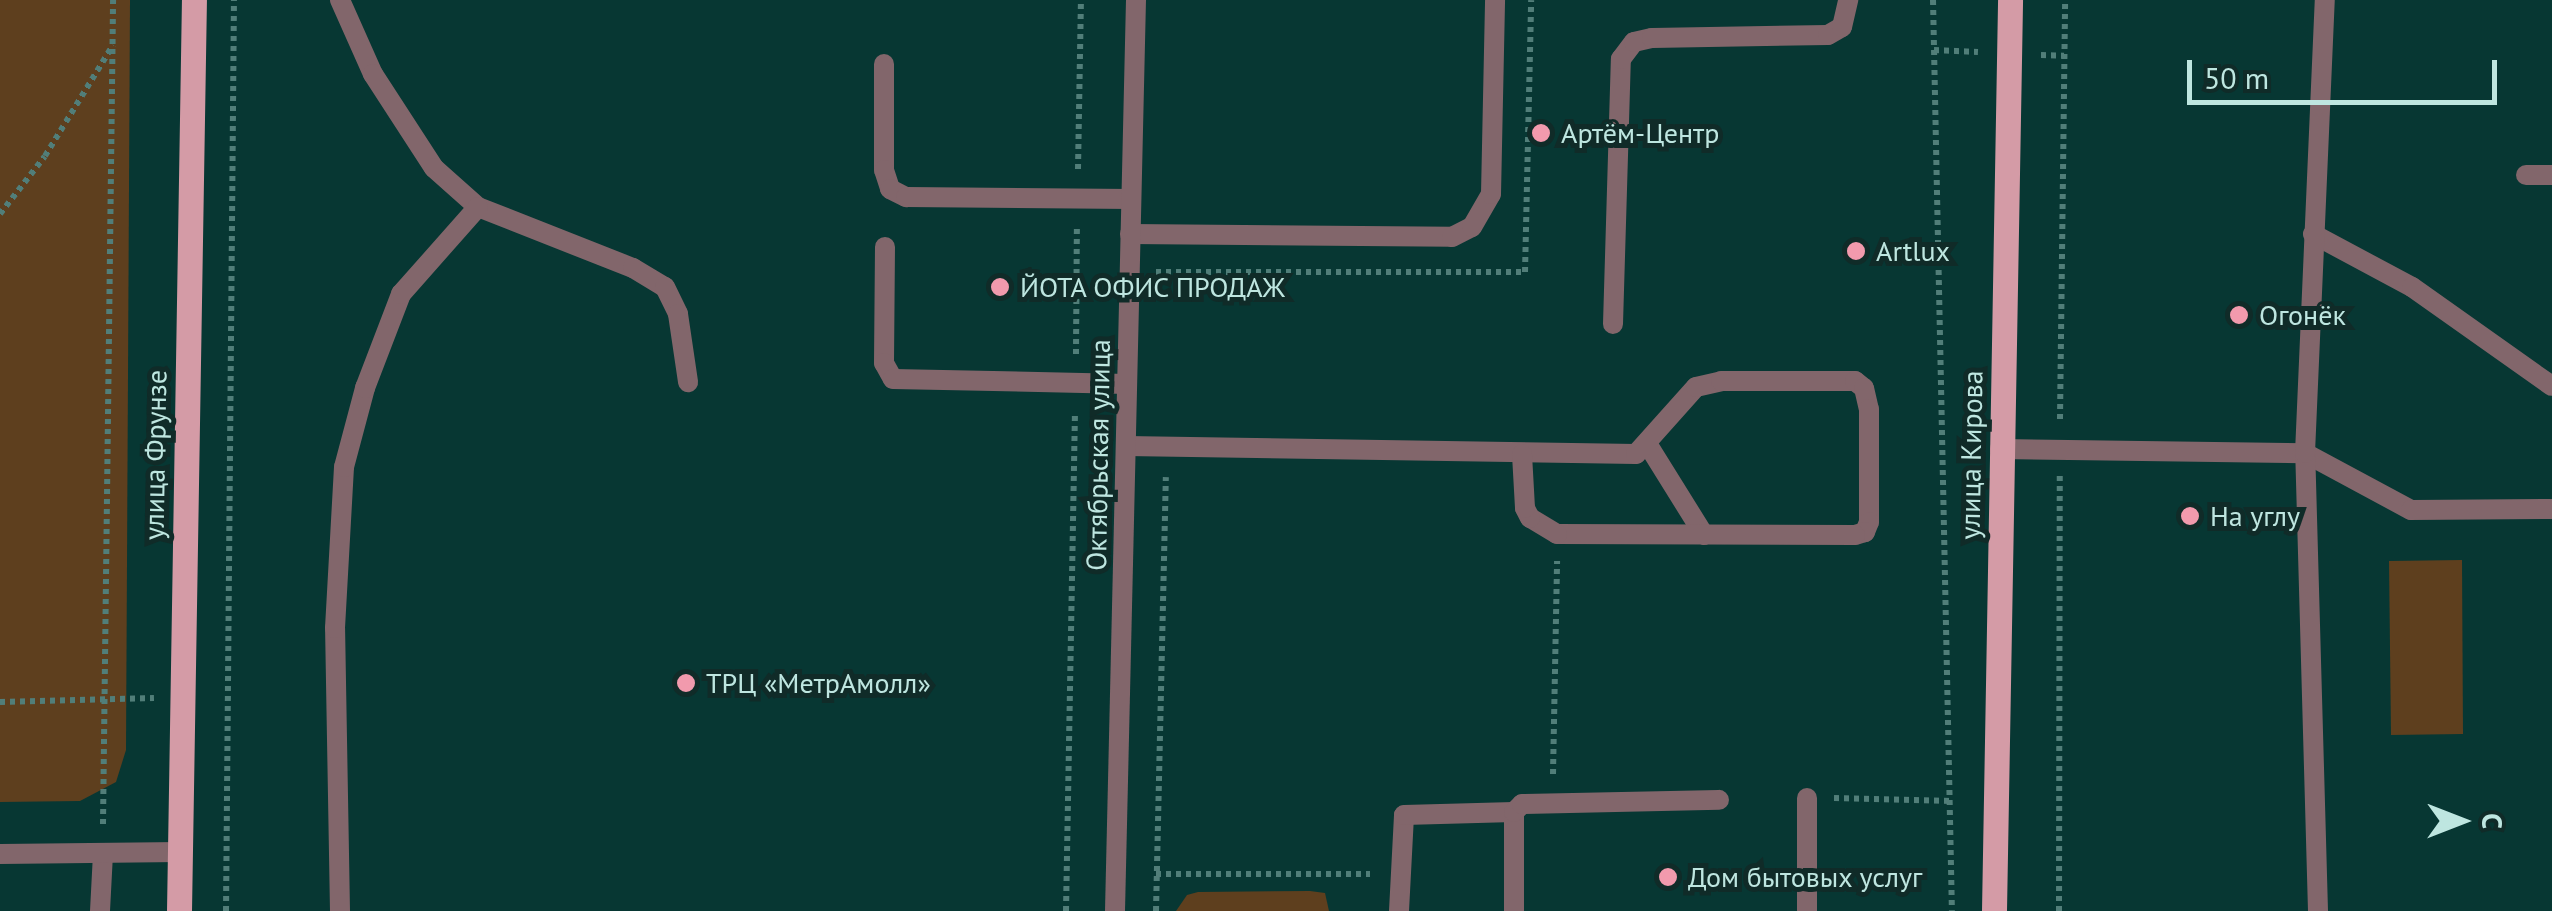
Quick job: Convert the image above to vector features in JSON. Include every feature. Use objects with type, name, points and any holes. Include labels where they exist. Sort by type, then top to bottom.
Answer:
[{"type":"main road","name":"улица Фрунзе","points":[[179,911],[194,0]]},
{"type":"main road","name":"улица Кирова","points":[[1994,911],[2010,0]]},
{"type":"street","points":[[340,0],[373,74],[434,168],[478,207],[633,268],[665,287],[678,314],[688,382]]},
{"type":"street","name":"Октябрьская улица","points":[[1115,911],[1136,0]]},
{"type":"street","points":[[1130,234],[1452,237],[1472,227],[1491,194],[1494,0]]},
{"type":"street","points":[[1613,324],[1621,59],[1634,42],[1652,38],[1828,36],[1842,27],[1848,0]]},
{"type":"street","points":[[2318,911],[2305,453],[2325,0]]},
{"type":"street","points":[[884,64],[884,170],[890,189],[906,197],[1131,200]]},
{"type":"street","points":[[2526,175],[2552,174]]},
{"type":"street","points":[[340,911],[336,628],[344,467],[364,388],[401,294],[478,207]]},
{"type":"street","points":[[2313,234],[2412,287],[2552,386]]},
{"type":"street","points":[[885,247],[884,363],[893,379],[1127,384]]},
{"type":"street","points":[[1126,446],[1636,454],[1696,386],[1721,380],[1855,380],[1864,388],[1870,409],[1870,522],[1865,532],[1557,534],[1538,525],[1524,508],[1522,454]]},
{"type":"street","points":[[1648,444],[1704,535]]},
{"type":"street","points":[[2000,449],[2305,453],[2412,510],[2552,508]]},
{"type":"street","points":[[1807,798],[1807,911]]},
{"type":"street","points":[[1398,911],[1404,815],[1514,812],[1522,804],[1553,800],[1720,800]]},
{"type":"street","points":[[1514,812],[1514,911]]},
{"type":"street","points":[[0,854],[180,852]]},
{"type":"street","points":[[100,911],[102,854]]},
{"type":"path","points":[[102,854],[107,699],[113,0]]},
{"type":"path","points":[[226,911],[234,0]]},
{"type":"path","points":[[1066,911],[1082,0]]},
{"type":"path","points":[[1933,0],[1953,801],[1952,911]]},
{"type":"path","points":[[2059,911],[2065,0]]},
{"type":"path","points":[[0,214],[45,156],[114,44]]},
{"type":"path","points":[[1156,911],[1166,447]]},
{"type":"path","points":[[1553,800],[1557,534]]},
{"type":"path","points":[[0,702],[225,696]]},
{"type":"path","points":[[1807,798],[1953,801]]},
{"type":"path","points":[[1156,874],[1400,874]]},
{"type":"shaded area","points":[[0,0],[130,0],[126,750],[116,782],[80,801],[0,802]]},
{"type":"shaded area","points":[[2462,560],[2463,734],[2391,735],[2389,561]]},
{"type":"shaded area","points":[[1198,892],[1325,893],[1329,911],[1176,911],[1187,895]]},
{"type":"place","name":"Артём-Центр","points":[[1541,133]]},
{"type":"place","name":"Artlux","points":[[1856,251]]},
{"type":"place","name":"ЙОТА ОФИС ПРОДАЖ","points":[[1000,287]]},
{"type":"place","name":"Огонёк","points":[[2239,315]]},
{"type":"place","name":"На углу","points":[[2190,516]]},
{"type":"place","name":"ТРЦ «МетрАмолл»","points":[[686,683]]},
{"type":"place","name":"Дом бытовых услуг","points":[[1668,877]]}]
